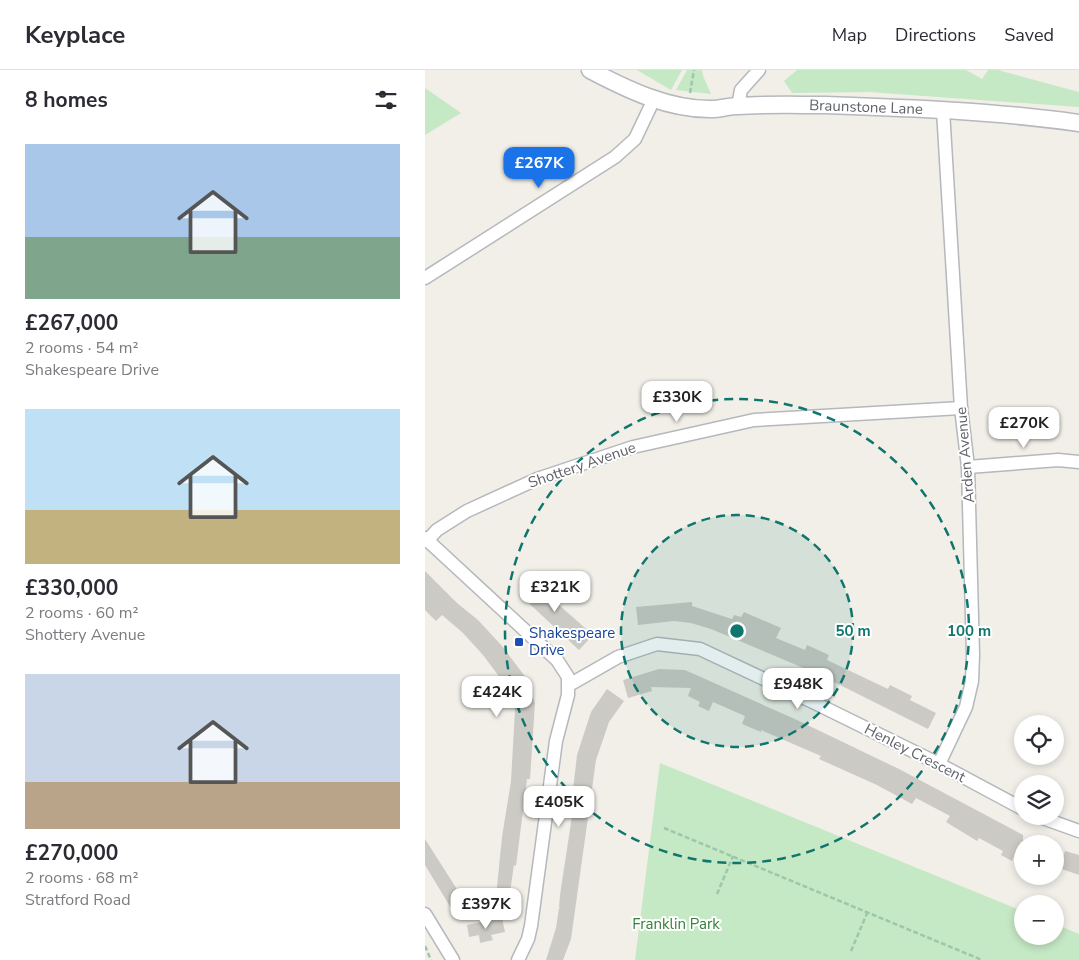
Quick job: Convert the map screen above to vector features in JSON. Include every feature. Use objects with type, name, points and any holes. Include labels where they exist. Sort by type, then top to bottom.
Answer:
[{"type":"street","name":"Braunstone Lane","points":[[590,70],[615,83],[654,99],[687,107],[711,109],[738,106],[823,105],[943,110],[1043,118],[1079,123]]},
{"type":"street","points":[[738,106],[741,90],[759,70]]},
{"type":"street","points":[[425,278],[615,157],[635,139],[654,99]]},
{"type":"street","name":"Arden Avenue","points":[[939,764],[966,707],[972,681],[968,467],[961,408],[943,110]]},
{"type":"street","name":"Shottery Avenue","points":[[426,540],[437,530],[459,516],[537,479],[633,447],[754,420],[961,408]]},
{"type":"street","points":[[968,467],[1058,460],[1079,462]]},
{"type":"street","points":[[426,540],[557,660],[564,670],[569,686],[557,741],[531,926],[528,939],[518,960]]},
{"type":"street","name":"Henley Crescent","points":[[569,686],[618,657],[657,644],[699,649],[815,702],[1014,804]]},
{"type":"street","points":[[1061,825],[1079,832]]},
{"type":"street","points":[[425,914],[453,960]]},
{"type":"path","points":[[687,107],[694,70]]},
{"type":"path","points":[[664,828],[982,960]]},
{"type":"path","points":[[717,894],[733,856]]},
{"type":"path","points":[[851,951],[868,912]]},
{"type":"path","points":[[425,946],[431,960]]},
{"type":"green space","points":[[637,70],[682,70],[671,90]]},
{"type":"green space","points":[[687,70],[702,70],[711,94],[676,90]]},
{"type":"green space","points":[[797,70],[966,70],[982,79],[988,70],[998,70],[1079,92],[1079,107],[869,92],[792,93],[784,81]]},
{"type":"green space","points":[[425,88],[461,113],[425,135]]},
{"type":"green space","name":"Franklin Park","points":[[660,763],[1014,908],[1014,945],[1064,945],[1064,928],[1079,934],[1079,960],[635,960]]},
{"type":"building","points":[[425,571],[457,603],[478,620],[502,646],[527,679],[535,703],[530,779],[527,779],[516,866],[514,865],[509,899],[496,897],[502,837],[511,781],[515,710],[507,687],[483,655],[463,633],[442,615],[436,621],[425,610]]},
{"type":"building","points":[[541,578],[552,588],[547,594],[593,635],[579,650],[519,594],[531,579],[536,584]]},
{"type":"building","points":[[692,602],[692,606],[732,619],[734,615],[741,617],[744,612],[781,628],[776,638],[805,650],[807,645],[829,655],[827,660],[888,689],[890,685],[912,696],[910,700],[936,713],[928,729],[820,675],[711,629],[691,623],[674,621],[638,625],[636,607]]},
{"type":"building","points":[[659,669],[685,670],[797,720],[899,769],[1023,835],[1014,835],[1014,856],[1012,861],[1001,855],[1003,851],[979,838],[977,841],[946,822],[950,816],[916,798],[912,804],[877,785],[819,759],[821,756],[761,730],[761,732],[742,724],[745,716],[713,702],[709,711],[698,706],[700,702],[688,696],[691,688],[651,687],[652,691],[628,698],[623,680]]},
{"type":"building","points":[[607,689],[624,701],[609,722],[596,760],[571,939],[563,960],[546,960],[556,928],[559,908],[561,907],[559,907],[560,895],[572,816],[570,816],[577,755],[591,712]]},
{"type":"building","points":[[425,839],[467,905],[454,913],[425,865]]},
{"type":"building","points":[[1065,851],[1079,855],[1079,875],[1064,870]]},
{"type":"building","points":[[502,918],[505,932],[491,935],[493,940],[480,943],[479,935],[469,937],[467,925]]},
{"type":"place","name":"Shakespeare Drive","points":[[519,642]]}]
